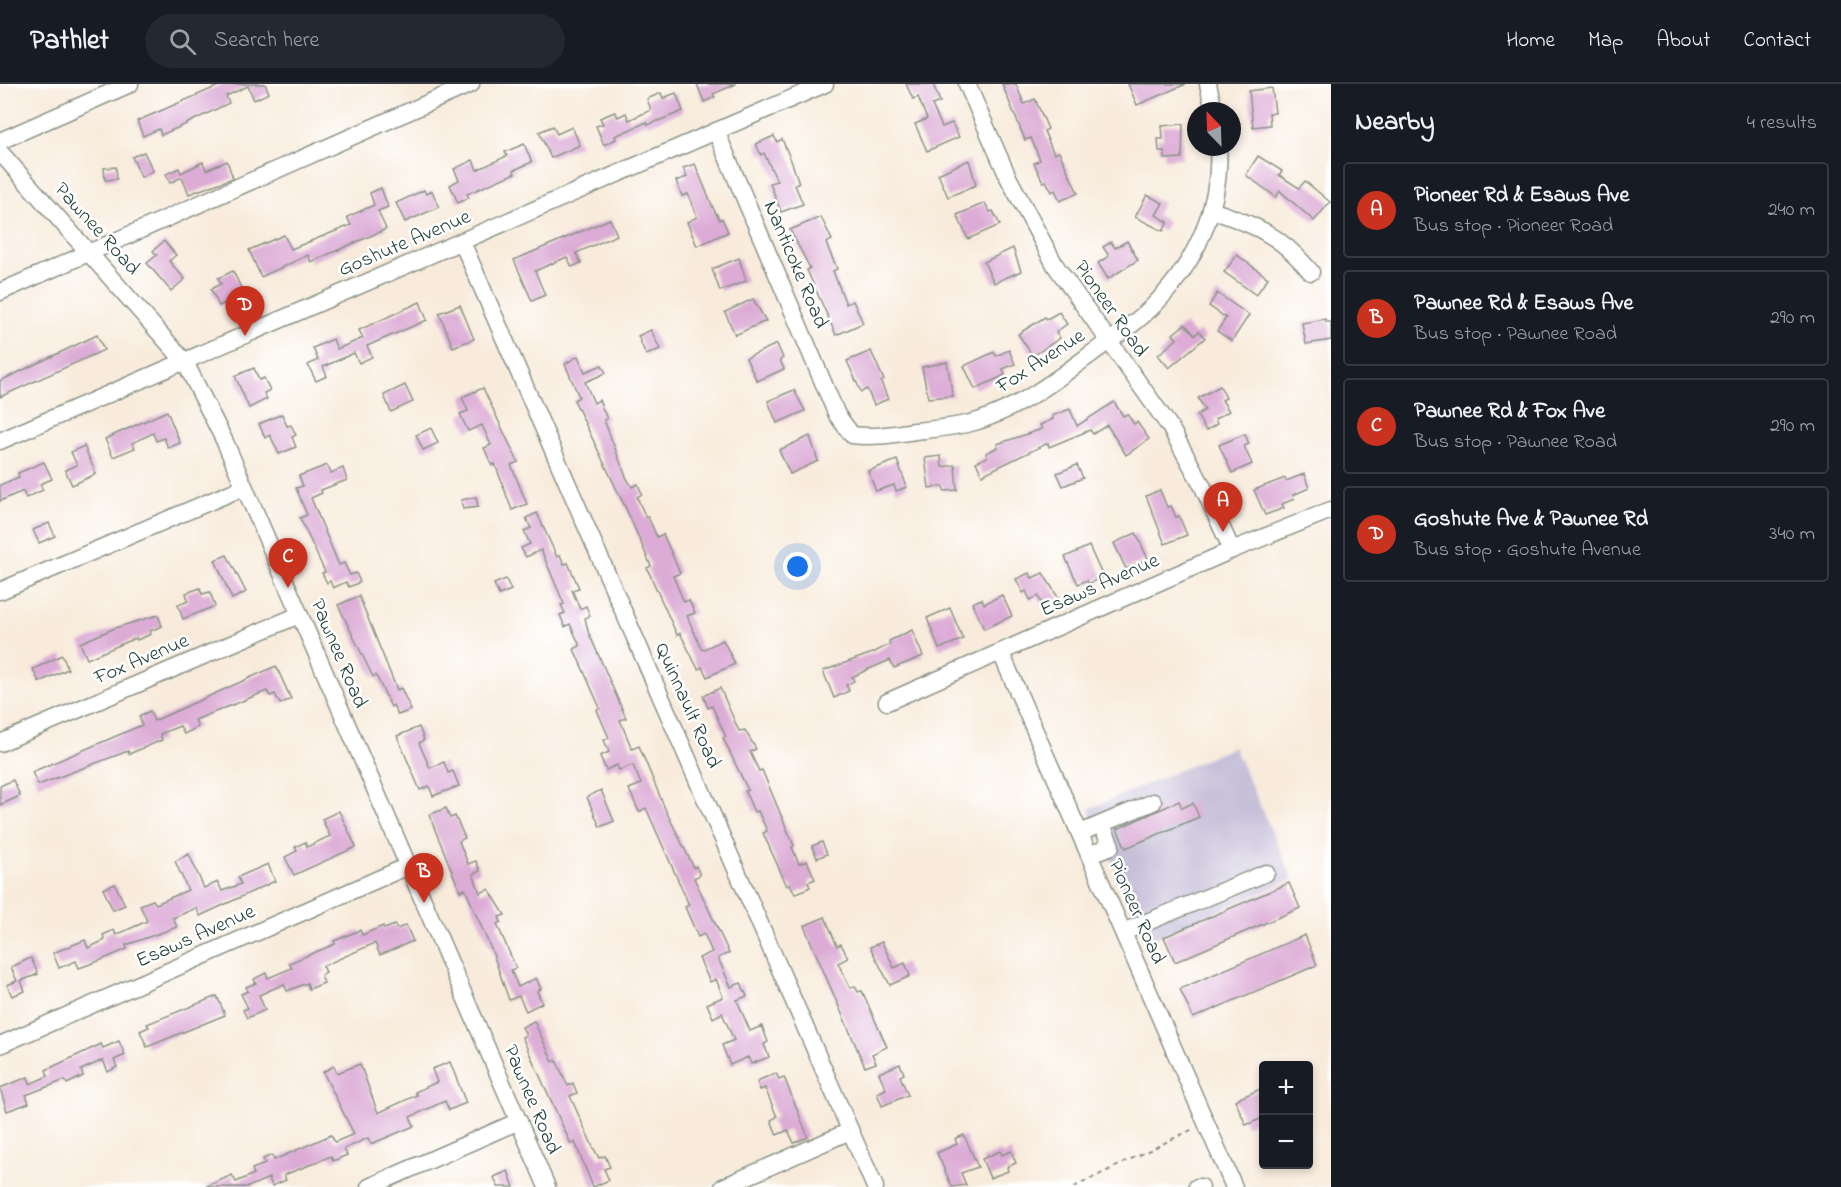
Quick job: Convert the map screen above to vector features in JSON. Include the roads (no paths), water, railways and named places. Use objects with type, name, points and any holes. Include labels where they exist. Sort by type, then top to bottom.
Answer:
[{"type":"street","points":[[0,141],[130,84]]},
{"type":"street","points":[[0,292],[471,84]]},
{"type":"street","name":"Goshute Avenue","points":[[0,441],[825,84]]},
{"type":"street","name":"Pioneer Road","points":[[967,84],[1008,177],[1055,265],[1107,342],[1170,427],[1202,485],[1232,550]]},
{"type":"street","points":[[1208,84],[1212,102]]},
{"type":"street","name":"Nanticoke Road","points":[[716,131],[837,415]]},
{"type":"street","name":"Pawnee Road","points":[[0,152],[185,362],[244,487],[547,1187]]},
{"type":"street","name":"Fox Avenue","points":[[837,415],[852,435],[866,437],[976,422],[1000,413],[1032,395],[1138,319],[1175,281],[1190,259],[1211,210],[1218,178],[1218,156]]},
{"type":"street","points":[[1211,210],[1255,225],[1291,248],[1311,272]]},
{"type":"street","name":"Quinnault Road","points":[[462,242],[875,1187]]},
{"type":"street","points":[[0,591],[244,487]]},
{"type":"street","name":"Esaws Avenue","points":[[887,702],[1232,550],[1330,514]]},
{"type":"street","name":"Fox Avenue","points":[[0,743],[299,615]]},
{"type":"street","name":"Pioneer Road","points":[[1001,653],[1234,1187]]},
{"type":"street","points":[[1080,834],[1153,802]]},
{"type":"street","points":[[1089,855],[1111,846],[1102,825]]},
{"type":"street","name":"Esaws Avenue","points":[[0,1045],[408,866]]},
{"type":"street","points":[[1123,933],[1266,873]]},
{"type":"street","points":[[369,1187],[519,1121]]},
{"type":"street","points":[[723,1187],[850,1131]]},
{"type":"place","name":"Goshute Ave & Pawnee Rd","points":[[245,336]]},
{"type":"place","name":"Pioneer Rd & Esaws Ave","points":[[1223,532]]},
{"type":"place","name":"Pawnee Rd & Fox Ave","points":[[288,588]]},
{"type":"place","name":"Pawnee Rd & Esaws Ave","points":[[424,903]]}]
